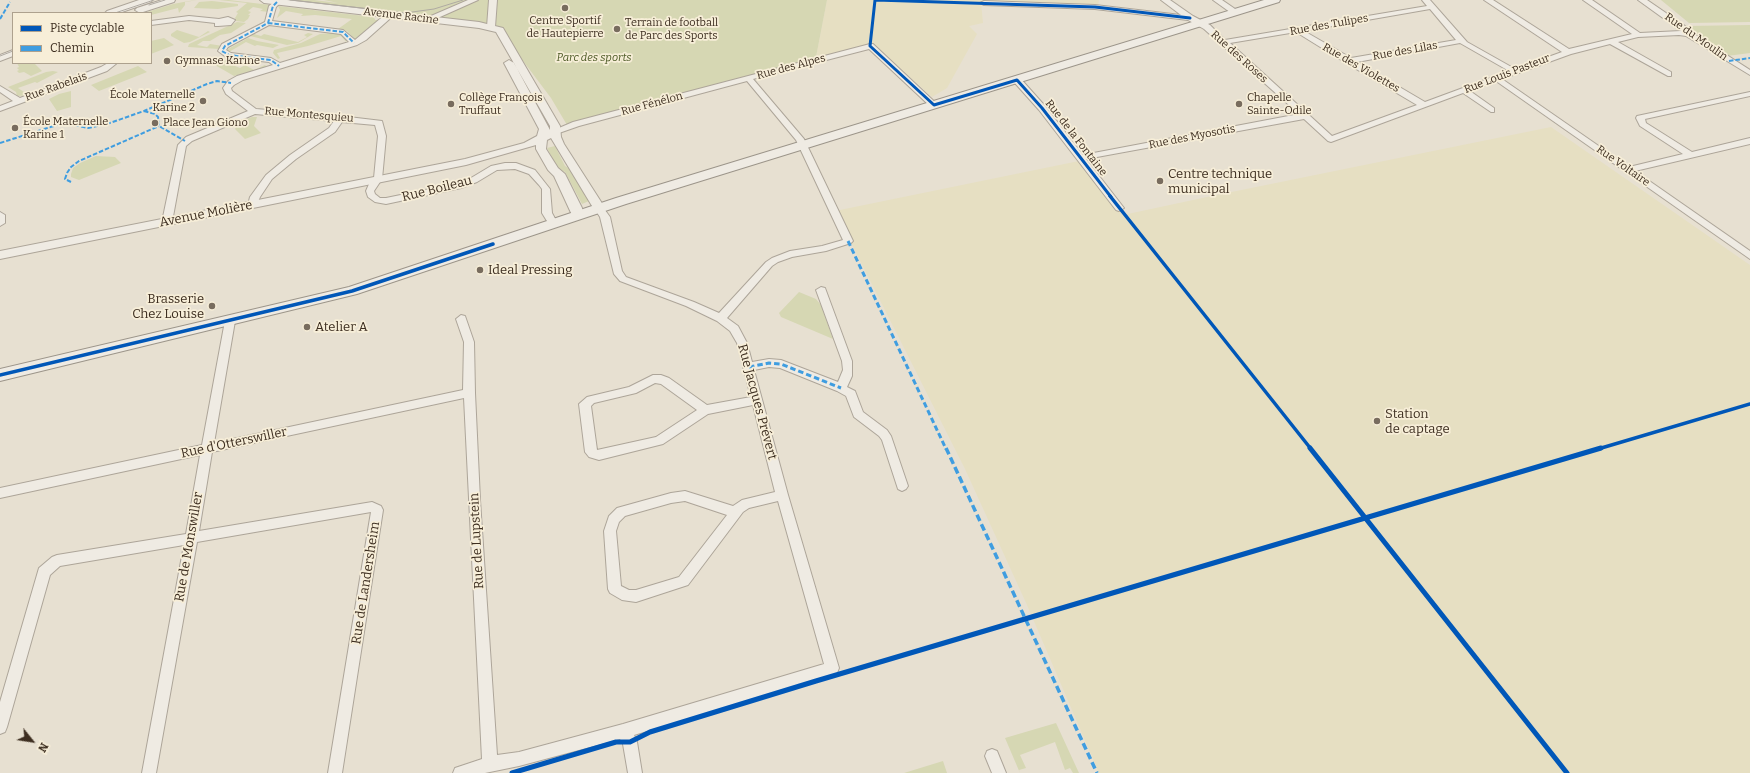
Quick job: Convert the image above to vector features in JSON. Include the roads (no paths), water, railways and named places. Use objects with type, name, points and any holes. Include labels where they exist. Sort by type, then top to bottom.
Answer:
[{"type":"main road","points":[[0,375],[352,291],[600,208],[1017,80],[1195,21],[1237,12],[1275,0]]},
{"type":"street","points":[[113,12],[148,0]]},
{"type":"street","points":[[135,12],[171,0]]},
{"type":"street","name":"Avenue Racine","points":[[264,0],[491,27]]},
{"type":"street","name":"Rue des Roses","points":[[1165,0],[1225,42],[1304,116],[1331,139]]},
{"type":"street","points":[[1217,0],[1237,12]]},
{"type":"street","points":[[1426,0],[1461,41],[1469,48],[1514,71]]},
{"type":"street","points":[[1488,0],[1568,52]]},
{"type":"street","points":[[1587,0],[1638,35]]},
{"type":"street","name":"Rue du Moulin","points":[[1642,0],[1720,56],[1750,73]]},
{"type":"street","points":[[428,19],[472,1],[493,2],[492,32],[541,122],[544,129],[541,149],[554,170],[559,174],[578,215]]},
{"type":"street","points":[[268,23],[273,6],[277,2]]},
{"type":"street","points":[[984,3],[1096,6],[1195,21]]},
{"type":"street","name":"Rue des Tulipes","points":[[1225,42],[1299,31],[1432,7]]},
{"type":"street","name":"Rue Montesquieu","points":[[378,179],[382,136],[381,125],[377,122],[254,111],[229,92],[227,88],[228,85],[240,78],[354,43],[363,38],[390,15]]},
{"type":"street","points":[[152,23],[189,18],[219,21]]},
{"type":"street","points":[[279,66],[270,60],[229,55],[222,51],[225,46],[268,23],[343,32],[354,43]]},
{"type":"street","points":[[491,27],[502,32],[555,126],[559,144],[600,208]]},
{"type":"street","name":"Rue des Violettes","points":[[1299,31],[1424,105]]},
{"type":"street","name":"Rue Louis Pasteur","points":[[1331,139],[1568,52],[1638,35],[1688,34]]},
{"type":"street","name":"Rue des Lilas","points":[[1350,61],[1461,41]]},
{"type":"street","points":[[1612,42],[1668,74]]},
{"type":"street","points":[[0,49],[12,45]]},
{"type":"street","name":"Rue des Alpes","points":[[721,318],[769,264],[775,260],[790,254],[823,249],[848,241],[800,139],[749,79],[870,46],[934,105]]},
{"type":"street","points":[[0,58],[12,53]]},
{"type":"street","name":"Rue Rabelais","points":[[0,109],[104,70],[112,64]]},
{"type":"street","name":"Rue Voltaire","points":[[1496,78],[1750,256]]},
{"type":"street","name":"Rue Fénélon","points":[[556,131],[576,124],[749,79]]},
{"type":"street","name":"Rue de la Fontaine","points":[[1017,80],[1042,108],[1119,208]]},
{"type":"street","name":"Rue Rabelais","points":[[0,88],[19,101]]},
{"type":"street","points":[[1464,90],[1491,110]]},
{"type":"street","points":[[1688,154],[1643,124],[1640,118],[1750,94]]},
{"type":"street","points":[[167,222],[182,145],[190,139],[254,111]]},
{"type":"street","name":"Rue des Myosotis","points":[[1080,158],[1304,116]]},
{"type":"street","points":[[253,205],[255,198],[269,177],[293,157],[332,130],[340,118]]},
{"type":"street","name":"Avenue Molière","points":[[0,255],[412,172],[542,137],[556,131]]},
{"type":"street","points":[[1628,170],[1688,154],[1750,141]]},
{"type":"street","name":"Rue Boileau","points":[[378,179],[370,191],[371,195],[378,200],[386,201],[468,183],[500,166],[521,168],[536,175],[546,189],[547,213],[553,224]]},
{"type":"street","name":"Rue Jacques Prévert","points":[[600,208],[604,217],[617,272],[623,279],[690,304],[721,318],[730,325],[738,336],[749,367],[756,400],[782,495],[832,668],[623,731]]},
{"type":"street","points":[[0,215],[0,223]]},
{"type":"street","points":[[821,290],[847,361],[847,376],[841,388]]},
{"type":"street","name":"Rue de Lupstein","points":[[461,318],[469,342],[469,393],[490,764]]},
{"type":"street","name":"Rue de Monswiller","points":[[148,773],[230,321]]},
{"type":"street","points":[[749,367],[775,363],[841,388],[851,394],[858,414],[883,433],[902,486]]},
{"type":"street","points":[[705,410],[665,381],[656,378],[626,393],[588,401],[584,406],[591,452],[599,455],[659,441],[672,434],[705,410],[756,400]]},
{"type":"street","name":"Rue d'Otterswiller","points":[[0,492],[469,393]]},
{"type":"street","points":[[734,512],[685,496],[671,498],[621,512],[616,516],[610,525],[615,589],[627,596],[636,596],[683,581],[734,512],[746,504],[782,495]]},
{"type":"street","name":"Rue de Landersheim","points":[[190,538],[372,507],[377,510],[335,773]]},
{"type":"street","points":[[0,727],[44,572],[57,561],[190,538]]},
{"type":"street","points":[[460,773],[490,764],[519,759],[623,731],[630,742],[635,773]]},
{"type":"street","points":[[992,756],[999,773]]},
{"type":"tram line","points":[[118,12],[154,0]]},
{"type":"tram line","points":[[149,5],[165,0]]},
{"type":"tram line","points":[[290,0],[405,13],[434,9],[463,0]]},
{"type":"tram line","points":[[0,56],[12,51]]},
{"type":"place","name":"Centre Sportif de Hautepierre","points":[[565,8]]},
{"type":"place","name":"Terrain de football de Parc des Sports","points":[[617,29]]},
{"type":"place","name":"Gymnase Karine","points":[[167,61]]},
{"type":"place","name":"École Maternelle Karine 2","points":[[203,101]]},
{"type":"place","name":"Collège François Truffaut","points":[[451,104]]},
{"type":"place","name":"Chapelle Sainte-Odile","points":[[1239,104]]},
{"type":"place","name":"Place Jean Giono","points":[[155,123]]},
{"type":"place","name":"École Maternelle Karine 1","points":[[15,128]]},
{"type":"place","name":"Centre technique municipal","points":[[1160,181]]},
{"type":"place","name":"Ideal Pressing","points":[[480,270]]},
{"type":"place","name":"Brasserie Chez Louise","points":[[212,306]]},
{"type":"place","name":"Atelier A","points":[[307,327]]},
{"type":"place","name":"Station de captage","points":[[1377,421]]},
{"type":"park label","name":"Parc des sports","points":[[594,58]]}]
